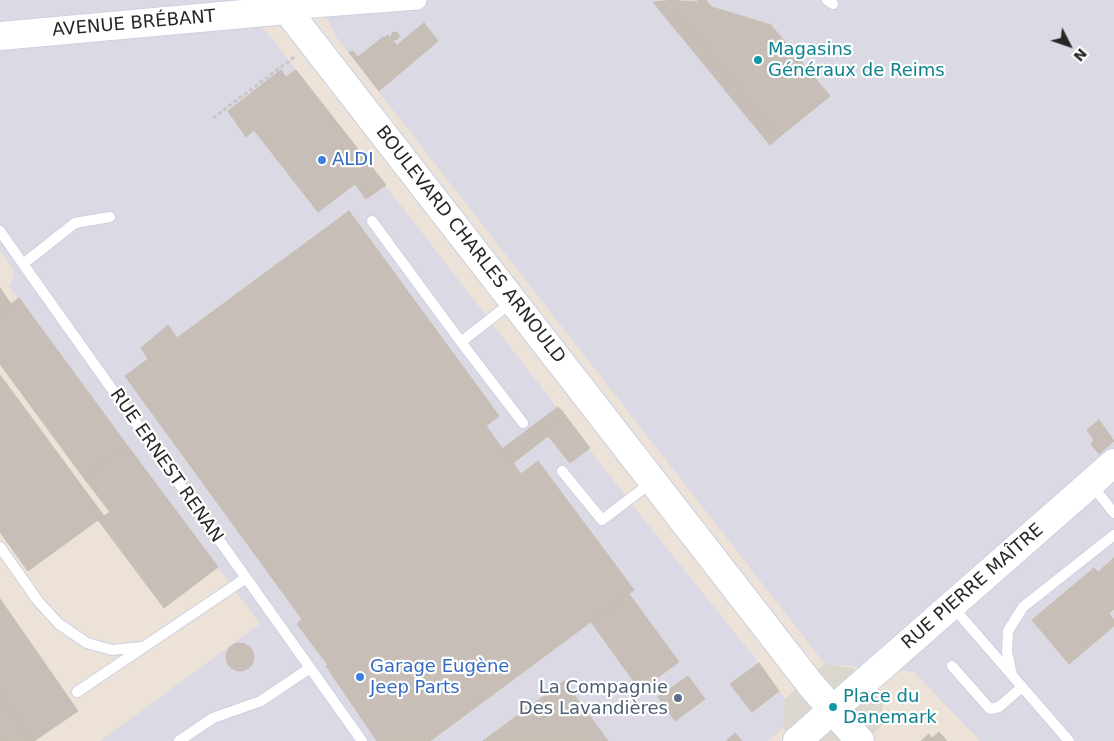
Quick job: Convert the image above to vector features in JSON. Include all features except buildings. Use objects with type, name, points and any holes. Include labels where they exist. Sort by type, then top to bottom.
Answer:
[{"type":"main road","name":"BOULEVARD CHARLES ARNOULD","points":[[287,10],[653,481],[833,710],[860,741]]},
{"type":"main road","name":"AVENUE BRÉBANT","points":[[3,39],[287,10]]},
{"type":"main road","name":"RUE PIERRE MAÎTRE","points":[[833,710],[1114,463]]},
{"type":"main road","points":[[797,741],[833,710]]},
{"type":"street","name":"AVENUE BRÉBANT","points":[[287,10],[417,0]]},
{"type":"lane","points":[[23,264],[75,222],[110,217]]},
{"type":"lane","points":[[372,222],[522,423]]},
{"type":"lane","name":"RUE ERNEST RENAN","points":[[0,232],[362,741]]},
{"type":"lane","points":[[461,342],[513,301]]},
{"type":"lane","points":[[562,471],[602,520],[653,481]]},
{"type":"lane","points":[[1090,484],[1114,513]]},
{"type":"lane","points":[[1012,675],[1006,652],[1008,631],[1023,607],[1114,535]]},
{"type":"lane","points":[[0,547],[38,601],[59,624],[87,643],[112,650],[143,647]]},
{"type":"lane","points":[[77,692],[246,578]]},
{"type":"lane","points":[[952,606],[1069,741]]},
{"type":"lane","points":[[952,666],[990,709],[999,707],[1022,687]]},
{"type":"lane","points":[[179,741],[213,718],[261,701],[310,668]]},
{"type":"path","points":[[213,118],[292,58],[293,54],[289,48],[291,44],[308,36]]},
{"type":"shaded area","points":[[0,0],[238,0],[270,36],[634,507],[759,663],[785,699],[783,728],[768,741],[100,741],[260,624],[8,285],[13,281],[14,272],[0,250]]},
{"type":"shaded area","points":[[318,0],[1114,0],[1114,741],[980,741],[914,672],[825,664],[336,37]]},
{"type":"shaded area","name":"Place du Danemark","points":[[825,664],[853,668],[883,698],[881,726],[865,741],[794,741],[783,728],[785,699]]},
{"type":"place","name":"Magasins Généraux de Reims","points":[[758,60]]},
{"type":"place","name":"ALDI","points":[[322,160]]},
{"type":"place","name":"Garage Eugène Jeep Parts","points":[[360,677]]},
{"type":"place","name":"La Compagnie Des Lavandières","points":[[678,698]]},
{"type":"place","name":"Place du Danemark","points":[[833,707]]}]
